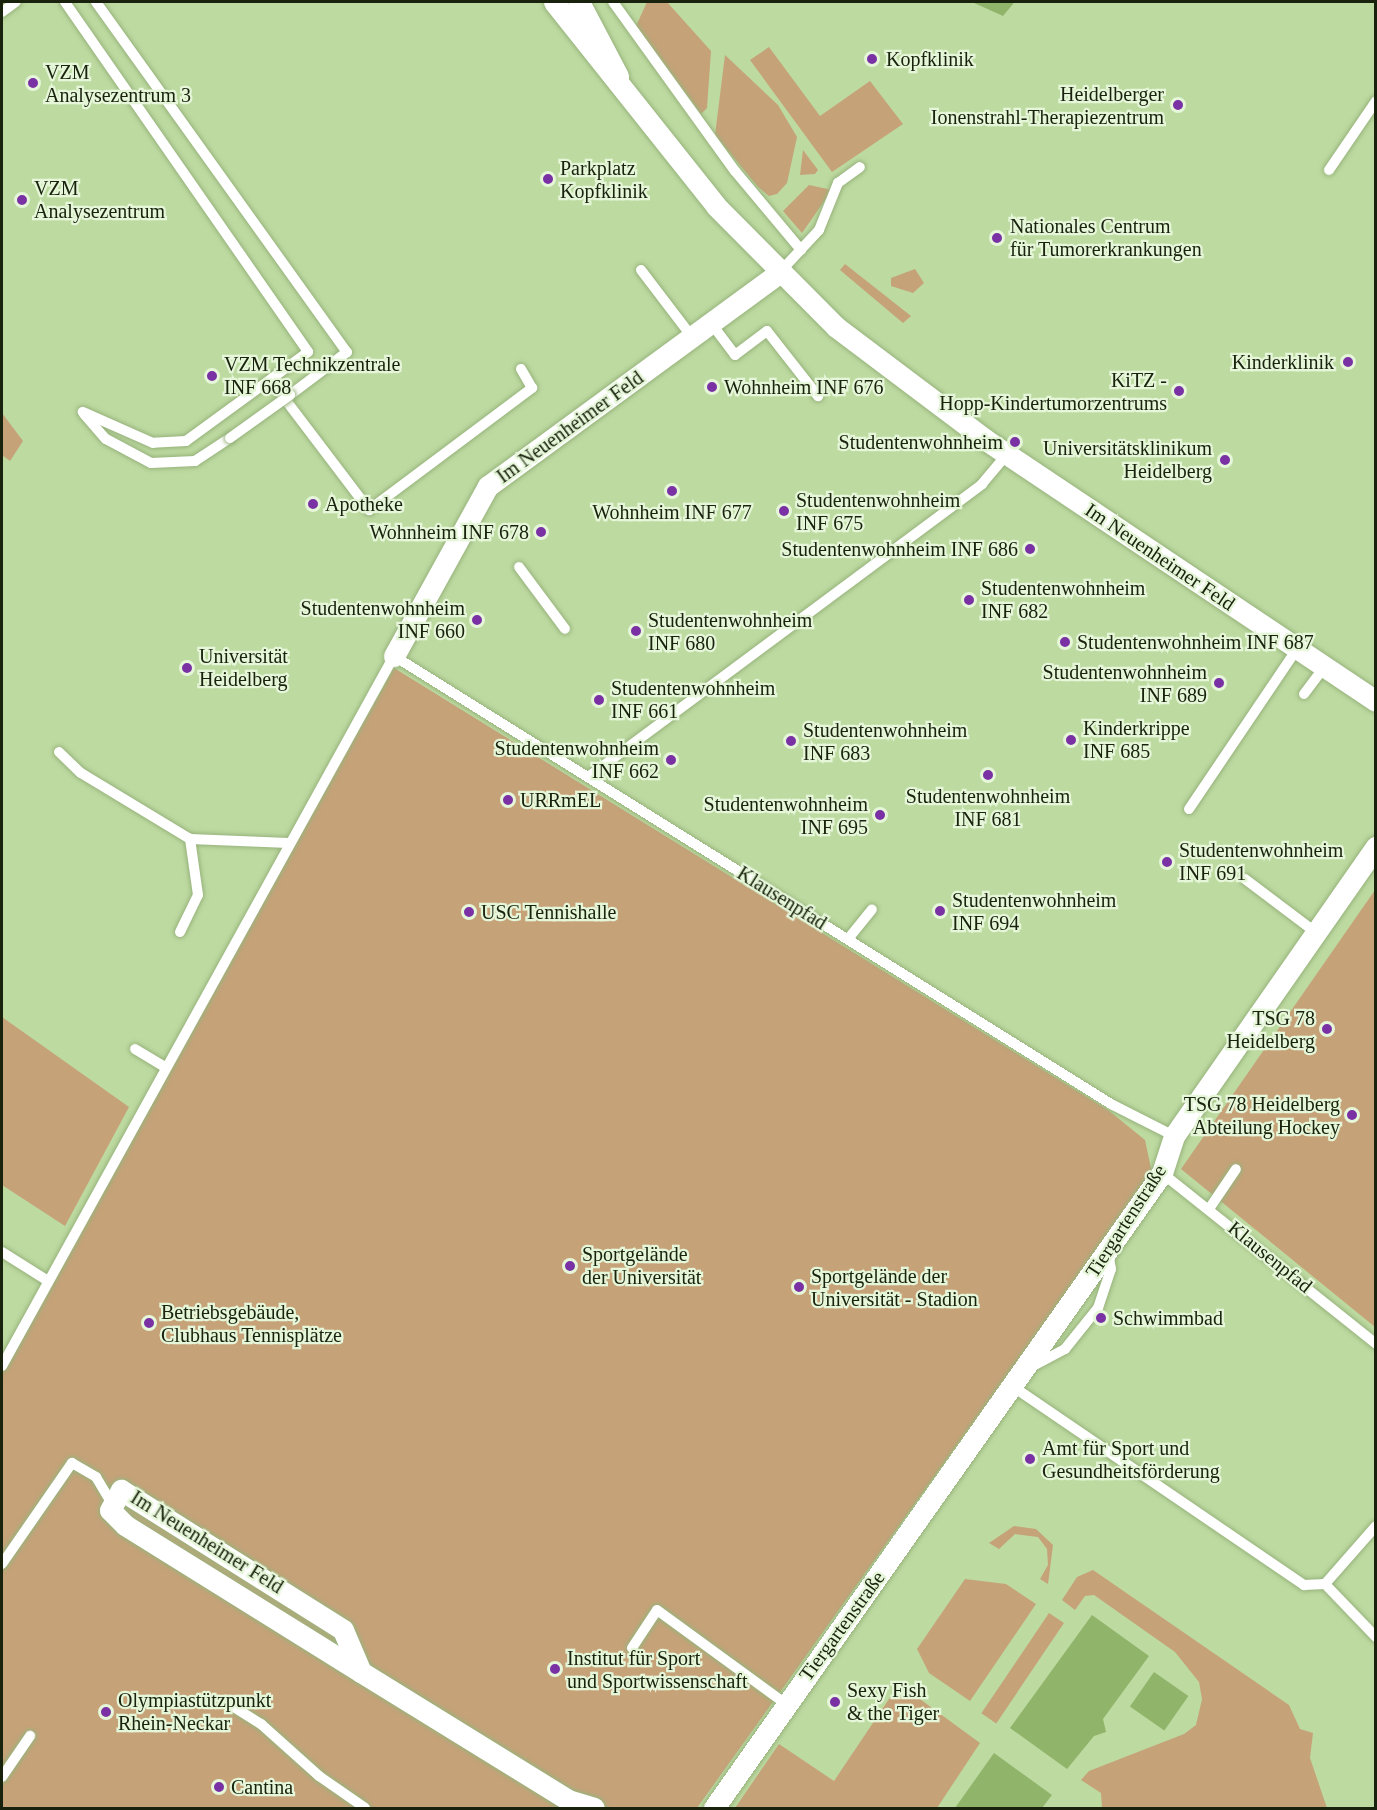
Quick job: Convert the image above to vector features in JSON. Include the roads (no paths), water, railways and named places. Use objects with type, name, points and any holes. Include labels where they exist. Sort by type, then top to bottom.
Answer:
[{"type":"street","name":"Im Neuenheimer Feld","points":[[554,2],[592,55],[620,82],[709,198],[779,273],[836,327],[1007,454],[1376,701]]},
{"type":"street","name":"Im Neuenheimer Feld","points":[[579,2],[620,82]]},
{"type":"street","name":"Im Neuenheimer Feld","points":[[394,656],[488,486],[779,273]]},
{"type":"street","name":"Tiergartenstraße","points":[[714,1809],[786,1704],[1029,1368],[1162,1173],[1174,1136],[1376,846]]},
{"type":"street","name":"Im Neuenheimer Feld","points":[[361,1672],[343,1629],[132,1491],[122,1490],[111,1502],[110,1510],[125,1525],[361,1672],[565,1804],[594,1809]]},
{"type":"lane","points":[[2,12],[16,2]]},
{"type":"lane","points":[[65,2],[308,352],[218,423],[169,445],[83,412],[106,439],[152,463],[195,461],[347,352],[96,2]]},
{"type":"lane","points":[[613,2],[735,171],[801,250]]},
{"type":"lane","points":[[1329,170],[1376,101]]},
{"type":"lane","points":[[779,273],[819,230],[838,183],[860,167]]},
{"type":"lane","points":[[641,270],[692,337]]},
{"type":"lane","points":[[711,323],[735,355],[767,331],[818,396]]},
{"type":"lane","points":[[272,382],[369,510],[532,388],[521,369]]},
{"type":"lane","points":[[588,777],[982,484],[1007,454]]},
{"type":"lane","points":[[519,567],[566,629]]},
{"type":"lane","points":[[1189,809],[1297,649]]},
{"type":"lane","points":[[2,1366],[165,1067],[394,656]]},
{"type":"lane","name":"Klausenpfad","points":[[394,656],[1111,1104],[1174,1136]]},
{"type":"lane","points":[[1304,694],[1324,667]]},
{"type":"lane","points":[[59,752],[81,773],[190,839],[289,843]]},
{"type":"lane","points":[[180,932],[198,895],[190,839]]},
{"type":"lane","points":[[1245,879],[1315,932]]},
{"type":"lane","points":[[848,939],[872,909]]},
{"type":"lane","points":[[135,1048],[165,1067]]},
{"type":"lane","points":[[1209,1209],[1236,1169]]},
{"type":"lane","name":"Klausenpfad","points":[[1162,1173],[1376,1344]]},
{"type":"lane","points":[[2,1252],[48,1281]]},
{"type":"lane","points":[[1015,1388],[1290,1577],[1320,1586],[1376,1636]]},
{"type":"lane","points":[[2,1564],[72,1463],[96,1478],[111,1502]]},
{"type":"lane","points":[[1320,1586],[1376,1526]]},
{"type":"lane","points":[[632,1648],[657,1610],[786,1704]]},
{"type":"lane","points":[[229,1704],[261,1724],[353,1805],[365,1809]]},
{"type":"lane","points":[[2,1777],[30,1736]]},
{"type":"place","name":"Kopfklinik","points":[[872,59]]},
{"type":"place","name":"VZM Analysezentrum 3","points":[[33,83]]},
{"type":"place","name":"Heidelberger Ionenstrahl-Therapiezentrum","points":[[1178,105]]},
{"type":"place","name":"Parkplatz Kopfklinik","points":[[548,179]]},
{"type":"place","name":"VZM Analysezentrum","points":[[22,200]]},
{"type":"place","name":"Nationales Centrum für Tumorerkrankungen","points":[[997,238]]},
{"type":"place","name":"Kinderklinik","points":[[1348,362]]},
{"type":"place","name":"VZM Technikzentrale INF 668","points":[[212,376]]},
{"type":"place","name":"Wohnheim INF 676","points":[[712,387]]},
{"type":"place","name":"KiTZ - Hopp-Kindertumorzentrums","points":[[1179,391]]},
{"type":"place","name":"Studentenwohnheim","points":[[1015,442]]},
{"type":"place","name":"Universitätsklinikum Heidelberg","points":[[1225,460]]},
{"type":"place","name":"Wohnheim INF 677","points":[[672,491]]},
{"type":"place","name":"Apotheke","points":[[313,504]]},
{"type":"place","name":"Studentenwohnheim INF 675","points":[[784,511]]},
{"type":"place","name":"Wohnheim INF 678","points":[[541,532]]},
{"type":"place","name":"Studentenwohnheim INF 686","points":[[1030,549]]},
{"type":"place","name":"Studentenwohnheim INF 682","points":[[969,600]]},
{"type":"place","name":"Studentenwohnheim INF 660","points":[[477,620]]},
{"type":"place","name":"Studentenwohnheim INF 680","points":[[636,631]]},
{"type":"place","name":"Studentenwohnheim INF 687","points":[[1065,642]]},
{"type":"place","name":"Universität Heidelberg","points":[[187,668]]},
{"type":"place","name":"Studentenwohnheim INF 689","points":[[1219,683]]},
{"type":"place","name":"Studentenwohnheim INF 661","points":[[599,700]]},
{"type":"place","name":"Kinderkrippe INF 685","points":[[1071,740]]},
{"type":"place","name":"Studentenwohnheim INF 683","points":[[791,741]]},
{"type":"place","name":"Studentenwohnheim INF 662","points":[[671,760]]},
{"type":"place","name":"Studentenwohnheim INF 681","points":[[988,775]]},
{"type":"place","name":"URRmEL","points":[[508,800]]},
{"type":"place","name":"Studentenwohnheim INF 695","points":[[880,815]]},
{"type":"place","name":"Studentenwohnheim INF 691","points":[[1167,862]]},
{"type":"place","name":"Studentenwohnheim INF 694","points":[[940,911]]},
{"type":"place","name":"USC Tennishalle","points":[[469,912]]},
{"type":"place","name":"TSG 78 Heidelberg","points":[[1327,1029]]},
{"type":"place","name":"TSG 78 Heidelberg Abteilung Hockey","points":[[1352,1115]]},
{"type":"place","name":"Sportgelände der Universität","points":[[570,1266]]},
{"type":"place","name":"Sportgelände der Universität - Stadion","points":[[799,1287]]},
{"type":"place","name":"Schwimmbad","points":[[1101,1318]]},
{"type":"place","name":"Betriebsgebäude, Clubhaus Tennisplätze","points":[[149,1323]]},
{"type":"place","name":"Amt für Sport und Gesundheitsförderung","points":[[1030,1459]]},
{"type":"place","name":"Institut für Sport und Sportwissenschaft","points":[[555,1669]]},
{"type":"place","name":"Sexy Fish & the Tiger","points":[[835,1702]]},
{"type":"place","name":"Olympiastützpunkt Rhein-Neckar","points":[[106,1712]]},
{"type":"place","name":"Cantina","points":[[219,1787]]}]
